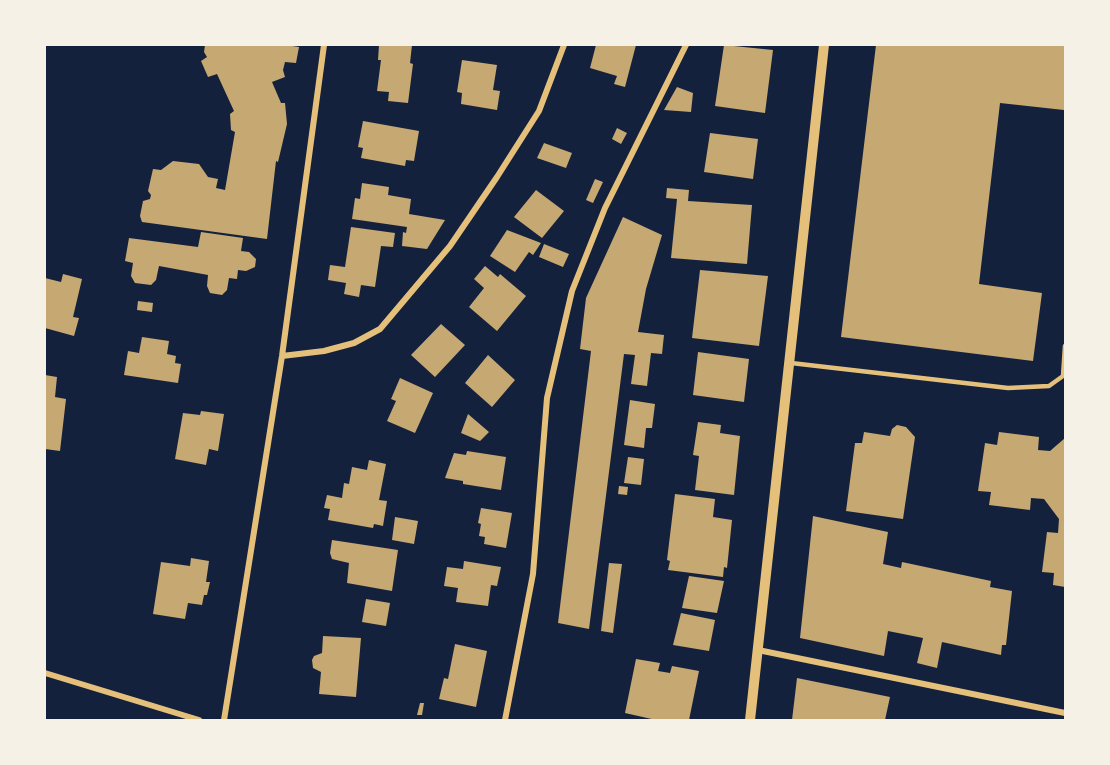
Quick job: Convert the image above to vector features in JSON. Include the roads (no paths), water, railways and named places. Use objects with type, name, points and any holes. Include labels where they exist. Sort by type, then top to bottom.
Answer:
[{"type":"street","points":[[224,720],[282,356],[324,45]]},
{"type":"street","points":[[282,356],[324,351],[354,343],[380,329],[450,246],[497,177],[539,111],[564,45]]},
{"type":"street","points":[[505,720],[533,574],[547,398],[572,291],[605,207],[686,45]]},
{"type":"street","points":[[750,720],[791,363],[824,45]]},
{"type":"street","points":[[758,650],[1065,713]]},
{"type":"street","points":[[45,673],[199,720]]},
{"type":"lane","points":[[791,363],[1008,388],[1049,386],[1063,376],[1065,346]]}]
